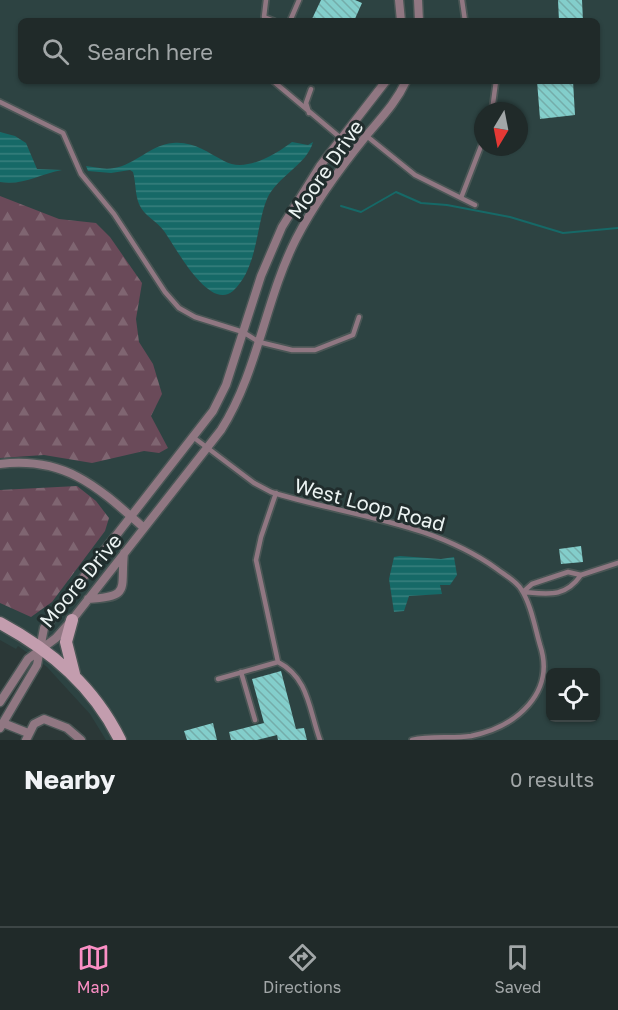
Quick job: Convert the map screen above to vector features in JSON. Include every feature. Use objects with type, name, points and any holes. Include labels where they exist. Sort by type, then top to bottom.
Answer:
[{"type":"main road","points":[[72,620],[66,642],[74,675]]},
{"type":"main road","points":[[0,623],[41,647],[74,675],[96,699],[120,740]]},
{"type":"street","points":[[399,0],[401,18]]},
{"type":"street","points":[[418,0],[419,18]]},
{"type":"street","name":"Moore Drive","points":[[41,647],[44,628],[213,411],[226,385],[261,276],[282,227],[311,179],[384,84]]},
{"type":"street","name":"Moore Drive","points":[[41,647],[56,638],[72,620],[208,447],[234,410],[281,272],[296,239],[315,204],[355,150],[388,111],[404,84]]},
{"type":"street","points":[[0,464],[58,467],[100,489],[144,528]]},
{"type":"street","points":[[88,599],[113,597],[122,591],[125,580],[124,554]]},
{"type":"street","points":[[1,700],[28,659],[41,647]]},
{"type":"street","points":[[41,647],[37,665],[1,725],[27,737],[34,724],[48,719],[67,728],[81,740]]},
{"type":"lane","points":[[266,0],[264,17],[266,18]]},
{"type":"lane","points":[[291,18],[298,0]]},
{"type":"lane","points":[[462,0],[465,18]]},
{"type":"lane","points":[[276,84],[355,150]]},
{"type":"lane","points":[[493,102],[496,84]]},
{"type":"lane","points":[[309,113],[306,103],[310,89]]},
{"type":"lane","points":[[0,102],[63,133],[81,174],[114,214],[165,292],[179,308],[195,317],[243,332],[259,342],[292,350],[315,350],[353,334],[358,317]]},
{"type":"lane","points":[[353,125],[415,175],[475,205]]},
{"type":"lane","points":[[461,198],[477,156]]},
{"type":"lane","name":"West Loop Road","points":[[193,437],[254,483],[276,493],[389,521],[447,539],[483,560],[520,586],[523,592]]},
{"type":"lane","points":[[276,493],[256,560],[278,662],[305,685],[320,740]]},
{"type":"lane","points":[[523,592],[532,584],[568,572],[581,575],[618,562]]},
{"type":"lane","points":[[523,592],[560,593],[572,589],[581,575]]},
{"type":"lane","points":[[412,740],[471,736],[496,728],[524,712],[537,697],[543,681],[544,663],[523,592]]},
{"type":"lane","points":[[218,679],[278,662]]},
{"type":"lane","points":[[241,672],[255,720]]},
{"type":"lane","points":[[1,700],[13,702]]},
{"type":"shaded area","points":[[0,0],[618,0],[618,740],[106,740],[90,714],[47,667],[18,646],[16,649],[0,640]]},
{"type":"green space","points":[[0,196],[59,219],[96,223],[110,237],[142,283],[136,319],[139,342],[153,364],[162,394],[151,416],[168,448],[159,453],[144,451],[92,463],[44,455],[0,458]]},
{"type":"green space","points":[[77,486],[96,501],[109,518],[105,531],[52,602],[31,617],[0,603],[0,490]]},
{"type":"water","points":[[0,132],[15,136],[26,143],[37,169],[62,170],[23,181],[0,182]]},
{"type":"water","points":[[292,142],[308,145],[313,142],[305,157],[278,184],[267,199],[247,271],[233,291],[224,295],[214,293],[204,285],[184,262],[164,231],[141,208],[133,172],[130,170],[111,173],[88,171],[86,166],[107,169],[122,166],[157,147],[173,143],[200,148],[232,164],[250,164],[269,157]]},
{"type":"water","points":[[394,557],[441,559],[454,557],[457,575],[450,585],[440,585],[442,594],[409,596],[404,611],[394,612],[389,579]]},
{"type":"building","points":[[321,0],[355,0],[362,3],[355,18],[312,18]]},
{"type":"building","points":[[558,0],[582,0],[583,18],[559,18]]},
{"type":"building","points":[[537,84],[573,84],[575,115],[540,119]]},
{"type":"building","points":[[581,546],[583,562],[561,564],[559,549]]},
{"type":"building","points":[[281,671],[296,729],[304,728],[307,740],[278,740],[277,735],[257,740],[231,740],[229,732],[264,723],[252,679]]},
{"type":"building","points":[[213,723],[217,740],[187,740],[184,731]]},
{"type":"waterway","points":[[341,206],[361,212],[396,192],[421,203],[447,205],[510,217],[563,233],[618,228]]}]
